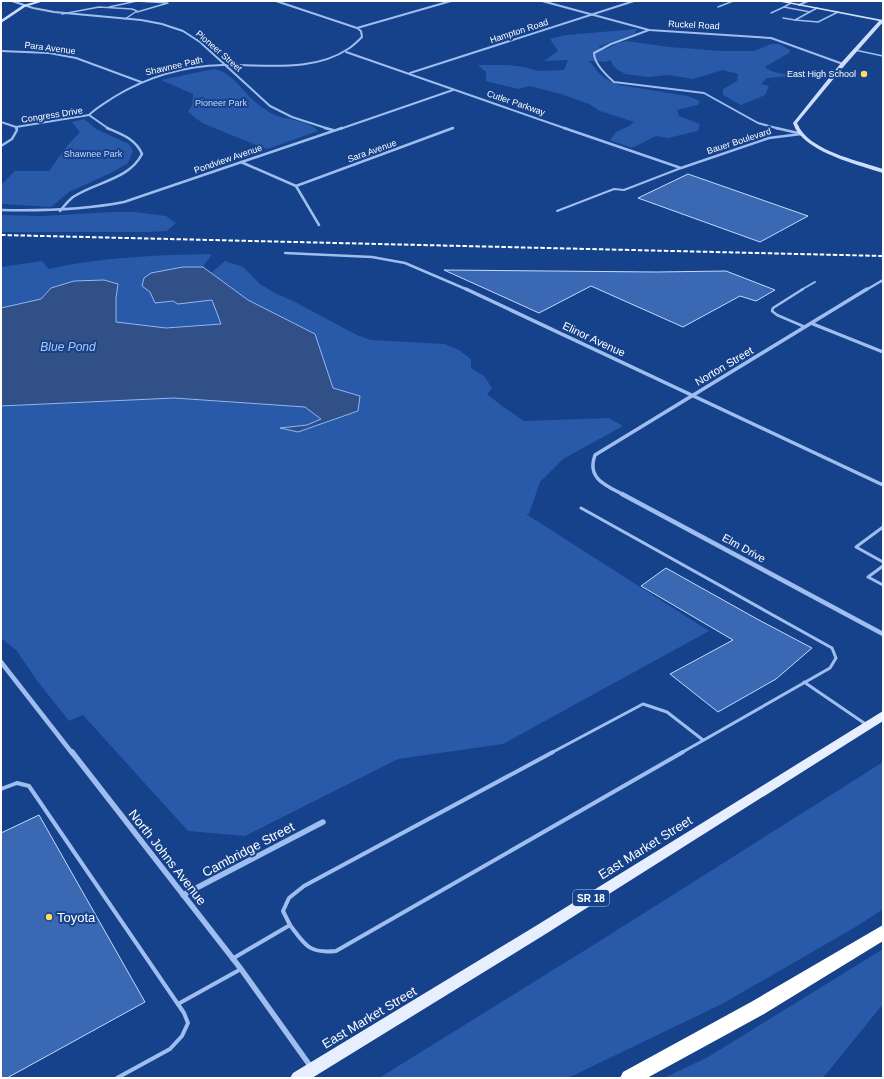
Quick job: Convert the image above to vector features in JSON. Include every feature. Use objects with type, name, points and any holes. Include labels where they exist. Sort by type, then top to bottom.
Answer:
[{"type":"highway","points":[[629,1078],[702,1041],[772,1001],[883,932]]},
{"type":"main road","name":"East Market Street","points":[[298,1078],[539,931],[883,715]]},
{"type":"street","name":"Pioneer Street","points":[[12,1],[24,6],[62,14],[154,23],[184,32],[195,37],[224,65],[272,107],[286,115],[333,130]]},
{"type":"street","points":[[1,22],[24,6],[42,1]]},
{"type":"street","points":[[276,1],[356,28],[451,1]]},
{"type":"street","name":"Ruckel Road","points":[[542,1],[649,30],[771,38],[843,64]]},
{"type":"street","name":"Hampton Road","points":[[409,73],[634,1]]},
{"type":"street","points":[[778,1],[882,21]]},
{"type":"street","points":[[799,5],[808,1]]},
{"type":"street","points":[[801,134],[795,123],[843,64],[882,21]]},
{"type":"street","name":"Shawnee Path","points":[[89,115],[112,98],[141,82],[187,69],[224,65],[259,66],[322,60],[346,52],[362,37],[361,31],[356,28]]},
{"type":"street","points":[[649,30],[611,44],[594,53],[594,59],[610,79],[629,85],[688,90],[704,93],[758,123],[801,134],[819,146],[883,171]]},
{"type":"street","name":"Para Avenue","points":[[1,51],[49,53],[69,57],[86,61],[141,82]]},
{"type":"street","name":"Cutler Parkway","points":[[346,52],[682,168]]},
{"type":"street","name":"Pondview Avenue","points":[[1,210],[60,211],[124,202],[454,89]]},
{"type":"street","points":[[60,211],[76,196],[130,168],[140,160],[142,155],[141,150],[136,143],[100,125],[89,115]]},
{"type":"street","name":"Congress Drive","points":[[16,127],[89,115]]},
{"type":"street","points":[[1,122],[16,127],[16,133],[12,139],[1,146]]},
{"type":"street","name":"Sara Avenue","points":[[296,186],[453,128]]},
{"type":"street","name":"Bauer Boulevard","points":[[682,168],[769,138],[801,134]]},
{"type":"street","points":[[240,162],[296,186],[319,225]]},
{"type":"street","name":"Elinor Avenue","points":[[285,253],[372,257],[405,263],[494,302],[883,486]]},
{"type":"street","name":"Norton Street","points":[[596,478],[592,463],[596,455],[807,328],[883,280]]},
{"type":"street","points":[[813,324],[883,352]]},
{"type":"street","name":"Elm Drive","points":[[596,478],[616,491],[686,527],[883,634]]},
{"type":"street","name":"North Johns Avenue","points":[[1,662],[241,969],[312,1069]]},
{"type":"street","name":"Cambridge Street","points":[[183,895],[323,822]]},
{"type":"lane","points":[[62,14],[137,1],[168,3],[137,12],[125,19]]},
{"type":"lane","points":[[718,7],[733,1]]},
{"type":"lane","points":[[772,13],[790,3]]},
{"type":"lane","points":[[109,7],[132,9],[137,12]]},
{"type":"lane","points":[[784,7],[810,12]]},
{"type":"lane","points":[[795,20],[817,8]]},
{"type":"lane","points":[[783,18],[812,24],[819,23],[838,12]]},
{"type":"lane","points":[[1,17],[7,18]]},
{"type":"lane","points":[[855,50],[883,56]]},
{"type":"lane","points":[[557,211],[614,189],[624,190],[682,168]]},
{"type":"lane","points":[[807,328],[777,316],[772,311],[773,308],[815,282]]},
{"type":"lane","points":[[581,508],[832,648],[836,658],[830,668],[336,952],[322,954],[308,950],[290,925],[283,911],[289,898],[304,886],[644,704],[667,712],[703,740]]},
{"type":"lane","points":[[883,527],[856,547],[883,562]]},
{"type":"lane","points":[[883,566],[868,577],[883,585]]},
{"type":"lane","points":[[804,682],[867,725]]},
{"type":"lane","points":[[1,789],[17,783],[29,786],[184,1013],[188,1023],[182,1036],[170,1049],[117,1078]]},
{"type":"lane","points":[[232,959],[290,925]]},
{"type":"lane","points":[[178,1004],[241,969]]},
{"type":"green space","points":[[637,29],[634,34],[598,47],[606,49],[618,43],[627,41],[669,47],[723,51],[754,51],[771,44],[779,44],[790,50],[789,53],[765,67],[774,72],[792,76],[767,78],[761,84],[769,86],[765,95],[741,105],[723,95],[723,89],[737,81],[738,74],[723,70],[693,79],[668,75],[648,77],[625,74],[615,68],[610,60],[605,62],[588,61],[604,77],[619,85],[688,96],[700,101],[698,105],[677,110],[679,116],[700,124],[698,131],[668,138],[656,136],[632,148],[610,140],[616,132],[634,122],[600,111],[589,104],[561,94],[530,86],[518,89],[486,81],[486,72],[478,65],[507,65],[524,67],[538,71],[564,70],[568,60],[544,61],[558,51],[550,39],[566,35]]},
{"type":"green space","name":"Pioneer Park","points":[[214,69],[227,74],[254,101],[269,112],[280,117],[303,122],[314,127],[318,131],[267,149],[202,123],[188,112],[192,105],[193,94],[161,80]]},
{"type":"green space","name":"Shawnee Park","points":[[84,119],[96,129],[129,144],[133,151],[128,163],[113,172],[69,192],[51,207],[1,204],[1,185],[15,171],[49,171],[67,146],[80,132],[72,122]]},
{"type":"green space","points":[[135,212],[166,216],[176,223],[167,231],[1,232],[1,215],[42,216]]},
{"type":"green space","points":[[212,254],[203,267],[183,267],[150,292],[156,303],[173,301],[178,304],[212,300],[222,324],[166,328],[116,322],[116,298],[118,284],[104,280],[74,281],[51,288],[41,299],[1,308],[1,267],[42,261],[49,269],[109,259]]},
{"type":"green space","points":[[225,261],[243,267],[260,284],[275,293],[357,335],[371,340],[445,344],[459,350],[471,359],[471,368],[484,376],[492,388],[487,394],[524,421],[609,418],[623,426],[563,459],[540,482],[529,514],[526,514],[709,631],[503,744],[398,759],[245,836],[188,831],[83,715],[69,721],[38,682],[17,651],[1,638],[1,406],[174,398],[305,407],[321,419],[307,425],[282,428],[298,432],[358,411],[360,396],[333,388],[315,334],[248,300],[211,273]]},
{"type":"green space","points":[[883,762],[883,909],[859,925],[722,1004],[568,1078],[379,1078],[595,944]]},
{"type":"green space","points":[[883,949],[883,1004],[823,1078],[664,1078],[708,1057]]},
{"type":"water","name":"Blue Pond","points":[[183,267],[203,267],[248,300],[315,334],[333,388],[360,396],[358,411],[298,432],[280,428],[307,425],[321,419],[305,407],[174,398],[1,406],[1,308],[41,299],[51,288],[74,281],[104,280],[118,284],[116,298],[116,322],[166,328],[221,324],[212,300],[178,304],[173,301],[155,303],[150,292],[142,286],[144,278],[151,273]]},
{"type":"building","points":[[688,174],[808,216],[760,242],[638,198]]},
{"type":"building","points":[[444,270],[656,272],[726,271],[775,290],[756,301],[740,296],[683,327],[591,286],[539,313]]},
{"type":"building","points":[[666,568],[812,648],[776,679],[718,712],[670,674],[733,640],[641,586]]},
{"type":"building","name":"Toyota","points":[[39,815],[145,1002],[7,1078],[1,1078],[1,833]]},
{"type":"railway","points":[[1,235],[883,256]]},
{"type":"place","name":"East High School","points":[[864,74]]},
{"type":"place","name":"Toyota","points":[[49,917]]}]
